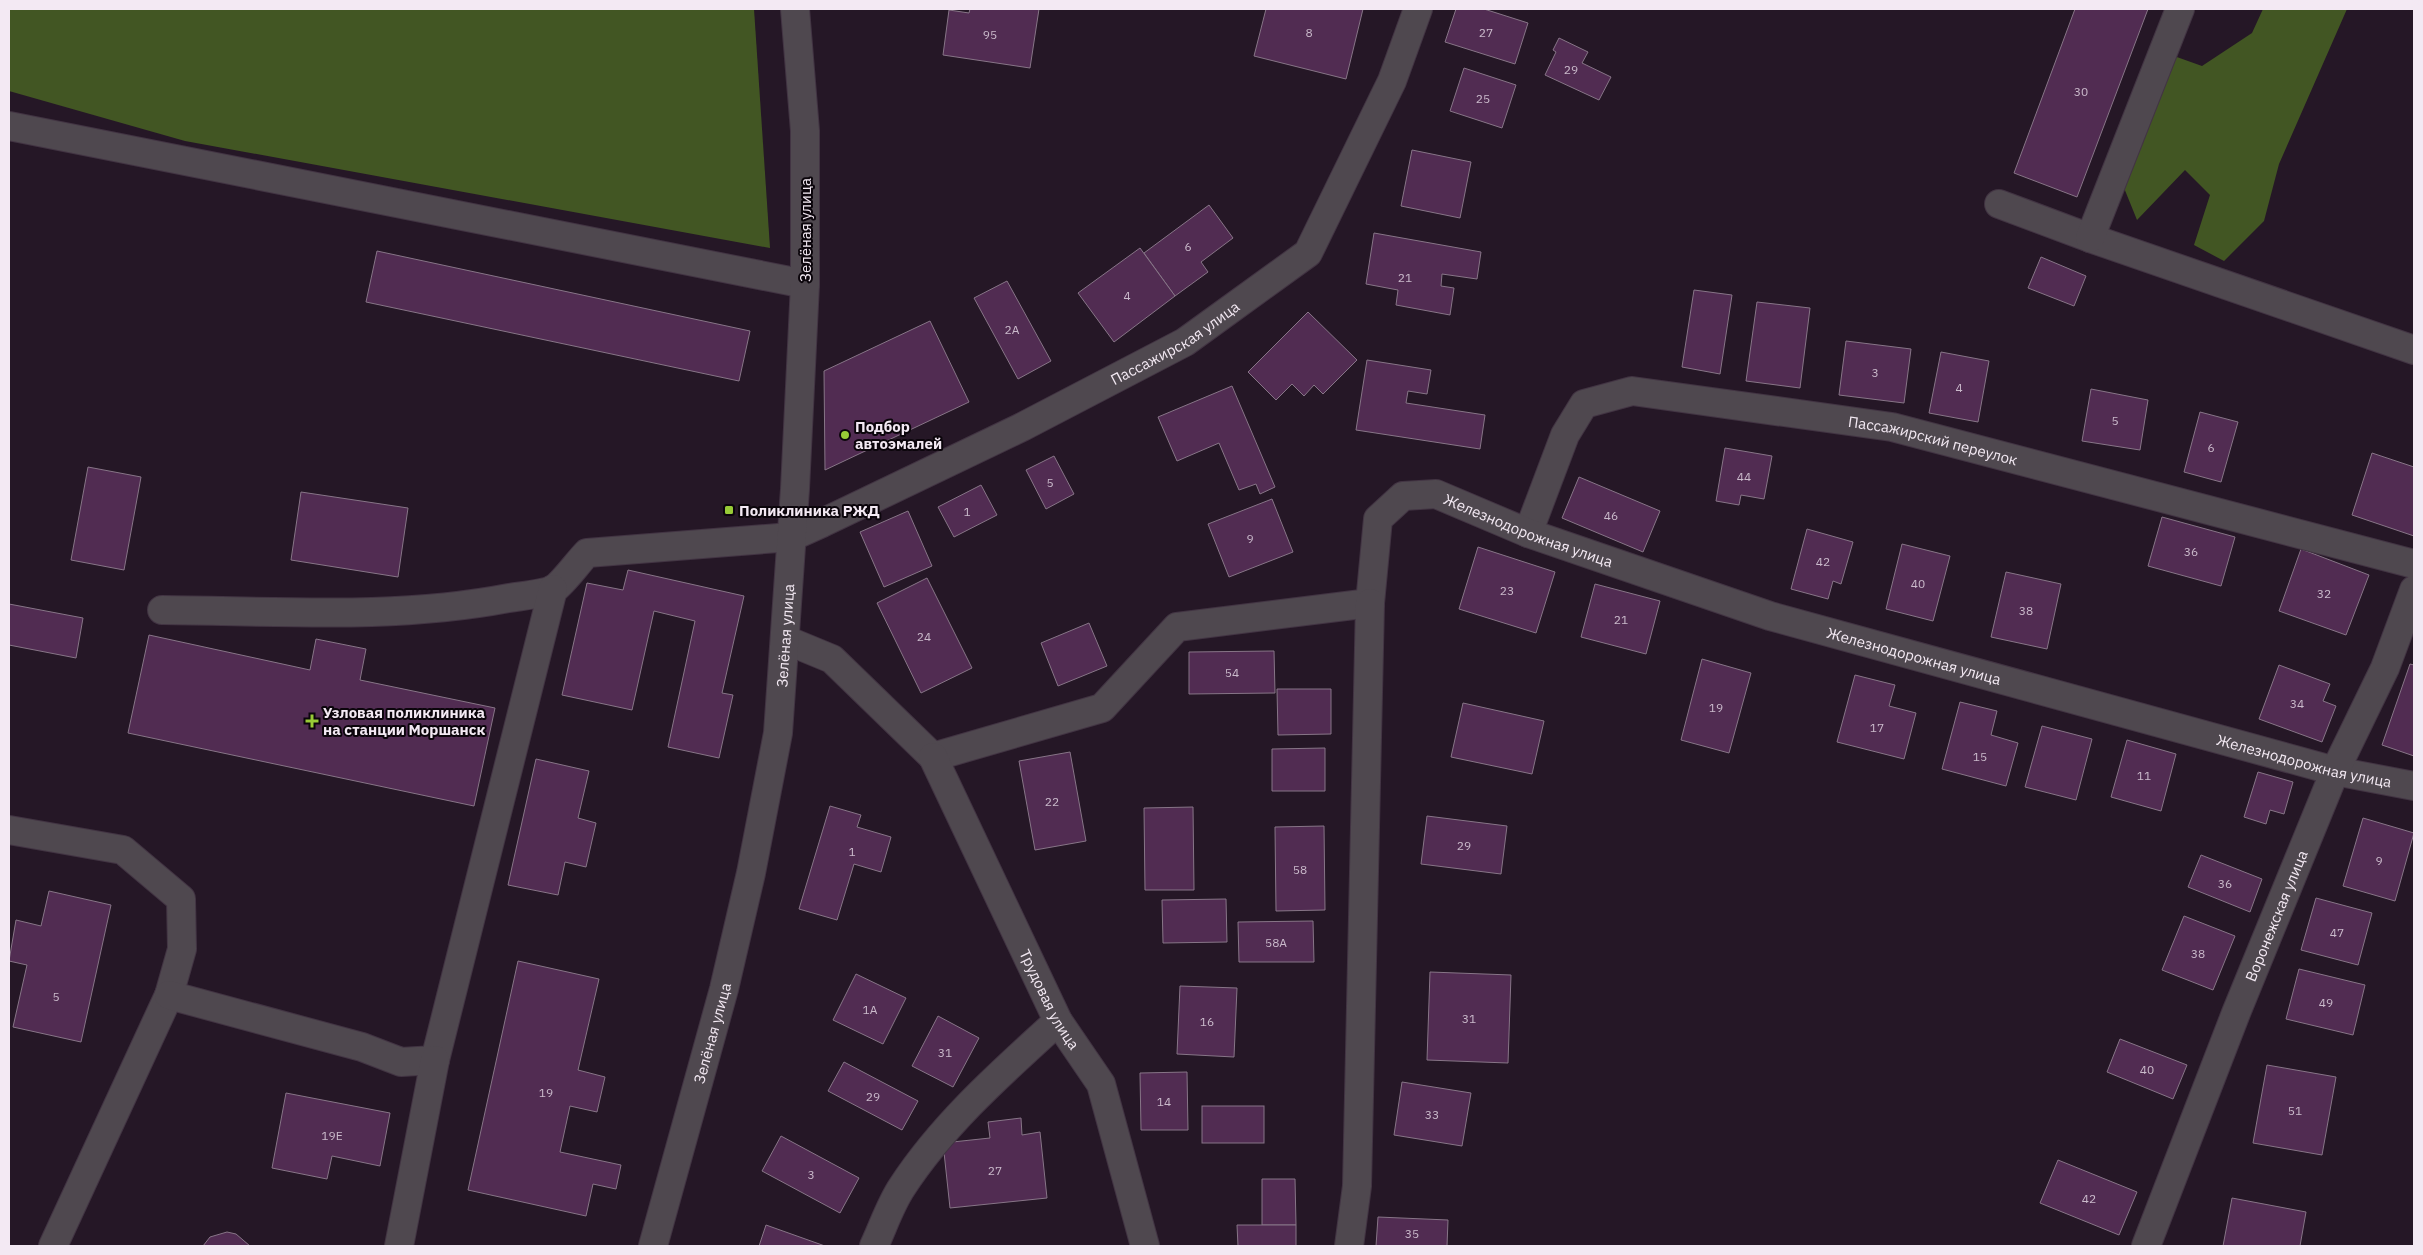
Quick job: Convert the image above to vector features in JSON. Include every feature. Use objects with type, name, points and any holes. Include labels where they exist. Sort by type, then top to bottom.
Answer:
[{"type":"street","name":"Зелёная улица","points":[[653,1246],[724,989],[752,873],[778,733],[786,640],[805,284],[806,131],[794,9]]},
{"type":"street","name":"Пассажирская улица","points":[[791,537],[1022,427],[1185,342],[1308,254],[1392,82],[1418,9]]},
{"type":"street","points":[[2090,238],[2180,9]]},
{"type":"street","points":[[9,126],[805,284]]},
{"type":"street","points":[[1998,204],[2090,238],[2414,350]]},
{"type":"street","name":"Пассажирский переулок","points":[[1528,533],[1565,435],[1584,404],[1632,391],[1892,427],[2414,564]]},
{"type":"street","name":"Железнодорожная улица","points":[[1349,1246],[1357,1186],[1370,602],[1378,519],[1403,496],[1436,494],[1528,533],[1770,616],[2335,771],[2414,786]]},
{"type":"street","points":[[399,1246],[435,1060],[553,589],[587,552],[791,537]]},
{"type":"street","points":[[162,610],[364,614],[422,610],[498,600],[553,589]]},
{"type":"street","name":"Воронежская улица","points":[[2146,1246],[2236,1013],[2335,771],[2385,668],[2414,590]]},
{"type":"street","points":[[786,640],[832,659],[933,757],[1102,708],[1177,627],[1370,602]]},
{"type":"street","name":"Трудовая улица","points":[[933,757],[1058,1021],[1102,1084],[1145,1246]]},
{"type":"street","points":[[9,830],[123,850],[181,899],[182,949],[169,994],[53,1246]]},
{"type":"street","points":[[169,994],[362,1047],[401,1062],[435,1060]]},
{"type":"street","points":[[874,1246],[900,1189],[931,1145],[1021,1055],[1058,1021]]},
{"type":"green space","points":[[9,9],[754,9],[770,248],[185,141],[9,91]]},
{"type":"green space","points":[[2263,9],[2347,9],[2279,164],[2264,221],[2224,261],[2194,245],[2210,195],[2185,170],[2137,220],[2120,178],[2174,56],[2202,66],[2252,33]]},
{"type":"building","points":[[970,9],[1039,9],[1030,68],[943,55],[949,10],[969,13]]},
{"type":"building","points":[[1266,9],[1363,9],[1346,79],[1254,56]]},
{"type":"building","points":[[1456,9],[1484,9],[1528,23],[1515,64],[1445,42]]},
{"type":"building","points":[[2075,9],[2148,9],[2077,197],[2014,173]]},
{"type":"building","points":[[1559,38],[1588,52],[1582,63],[1611,77],[1599,100],[1545,75],[1556,52],[1553,50]]},
{"type":"building","points":[[1464,68],[1516,85],[1502,128],[1450,111]]},
{"type":"building","points":[[1412,150],[1471,162],[1460,218],[1401,206]]},
{"type":"building","points":[[1209,205],[1233,238],[1201,262],[1208,272],[1175,296],[1144,253]]},
{"type":"building","points":[[1374,233],[1481,252],[1477,279],[1442,274],[1441,286],[1454,288],[1450,315],[1396,305],[1398,290],[1366,284]]},
{"type":"building","points":[[1140,248],[1175,296],[1114,342],[1078,293]]},
{"type":"building","points":[[377,251],[750,331],[739,381],[366,302]]},
{"type":"building","points":[[2041,257],[2086,276],[2074,306],[2028,288]]},
{"type":"building","points":[[1007,281],[1051,361],[1018,379],[974,298]]},
{"type":"building","points":[[1694,290],[1732,295],[1720,374],[1682,367]]},
{"type":"building","points":[[1757,302],[1810,308],[1800,388],[1746,381]]},
{"type":"building","points":[[1308,312],[1357,360],[1323,394],[1314,385],[1304,396],[1292,384],[1276,400],[1248,372]]},
{"type":"building","points":[[930,321],[969,402],[825,470],[824,371]]},
{"type":"building","points":[[1846,341],[1911,349],[1904,403],[1839,395]]},
{"type":"building","points":[[1941,352],[1989,361],[1978,422],[1929,413]]},
{"type":"building","points":[[1367,360],[1431,370],[1427,394],[1408,391],[1406,403],[1485,415],[1480,449],[1356,430]]},
{"type":"building","points":[[1232,386],[1275,487],[1260,494],[1256,484],[1239,490],[1219,443],[1177,461],[1158,417]]},
{"type":"building","points":[[2091,389],[2148,400],[2140,450],[2082,441]]},
{"type":"building","points":[[2200,412],[2238,422],[2221,482],[2184,472]]},
{"type":"building","points":[[1725,448],[1772,456],[1764,499],[1741,495],[1739,505],[1716,501]]},
{"type":"building","points":[[2372,453],[2414,467],[2414,536],[2352,515]]},
{"type":"building","points":[[1054,456],[1074,494],[1046,509],[1026,470]]},
{"type":"building","points":[[88,467],[141,477],[124,570],[71,560]]},
{"type":"building","points":[[1579,477],[1660,511],[1643,552],[1562,518]]},
{"type":"building","points":[[981,485],[997,515],[954,537],[938,507]]},
{"type":"building","points":[[301,492],[408,508],[398,577],[291,560]]},
{"type":"building","points":[[1272,499],[1293,552],[1229,577],[1208,524]]},
{"type":"building","points":[[908,511],[932,566],[884,587],[860,532]]},
{"type":"building","points":[[2162,517],[2235,537],[2221,586],[2148,566]]},
{"type":"building","points":[[1807,529],[1853,542],[1841,584],[1833,581],[1828,599],[1791,589]]},
{"type":"building","points":[[1902,544],[1950,556],[1933,621],[1886,609]]},
{"type":"building","points":[[1478,547],[1555,572],[1536,633],[1459,609]]},
{"type":"building","points":[[2301,549],[2369,575],[2346,635],[2279,611]]},
{"type":"building","points":[[628,570],[744,596],[722,693],[733,695],[719,758],[668,747],[695,621],[654,611],[632,710],[562,695],[587,583],[623,590]]},
{"type":"building","points":[[2006,572],[2061,584],[2047,649],[1991,637]]},
{"type":"building","points":[[927,578],[972,668],[921,693],[877,603]]},
{"type":"building","points":[[1595,584],[1660,601],[1646,654],[1581,637]]},
{"type":"building","points":[[9,604],[83,618],[76,658],[9,645]]},
{"type":"building","points":[[1089,623],[1107,666],[1058,686],[1041,643]]},
{"type":"building","name":"Узловая поликлиника на станции Моршанск","points":[[149,635],[310,670],[316,639],[366,649],[360,680],[495,708],[474,806],[128,733]]},
{"type":"building","points":[[1274,651],[1275,693],[1189,694],[1189,652]]},
{"type":"building","points":[[1702,659],[1751,673],[1729,753],[1681,740]]},
{"type":"building","points":[[2410,664],[2414,665],[2414,756],[2382,745]]},
{"type":"building","points":[[2279,665],[2330,684],[2323,701],[2336,706],[2322,742],[2259,719]]},
{"type":"building","points":[[1855,675],[1895,685],[1889,706],[1916,713],[1904,759],[1837,742]]},
{"type":"building","points":[[1277,689],[1331,689],[1331,734],[1278,735]]},
{"type":"building","points":[[1960,702],[1997,711],[1991,735],[2018,743],[2006,786],[1942,769]]},
{"type":"building","points":[[1463,703],[1544,721],[1532,774],[1451,757]]},
{"type":"building","points":[[2042,726],[2092,739],[2076,800],[2025,787]]},
{"type":"building","points":[[2127,740],[2176,754],[2161,811],[2111,797]]},
{"type":"building","points":[[1325,748],[1325,791],[1272,791],[1272,749]]},
{"type":"building","points":[[1070,752],[1086,841],[1035,850],[1019,761]]},
{"type":"building","points":[[536,759],[589,771],[578,818],[596,823],[586,867],[565,862],[558,895],[508,885]]},
{"type":"building","points":[[2258,772],[2293,782],[2284,814],[2270,810],[2266,824],[2244,817]]},
{"type":"building","points":[[830,806],[861,815],[857,827],[891,837],[881,872],[854,864],[837,920],[799,909]]},
{"type":"building","points":[[1193,807],[1194,890],[1145,890],[1144,808]]},
{"type":"building","points":[[1427,816],[1507,826],[1501,874],[1421,864]]},
{"type":"building","points":[[2363,818],[2414,833],[2395,901],[2343,886]]},
{"type":"building","points":[[1324,826],[1325,910],[1276,911],[1275,827]]},
{"type":"building","points":[[2201,855],[2262,879],[2250,912],[2188,887]]},
{"type":"building","points":[[49,891],[111,905],[81,1042],[13,1027],[27,965],[9,961],[16,920],[41,926]]},
{"type":"building","points":[[2316,898],[2372,913],[2358,965],[2301,950]]},
{"type":"building","points":[[1226,899],[1227,942],[1163,943],[1162,900]]},
{"type":"building","points":[[2184,916],[2235,936],[2213,990],[2162,970]]},
{"type":"building","points":[[1313,921],[1314,962],[1239,962],[1238,922]]},
{"type":"building","points":[[518,961],[599,979],[578,1070],[605,1077],[597,1112],[570,1106],[560,1152],[621,1165],[616,1189],[593,1184],[586,1216],[468,1190]]},
{"type":"building","points":[[2299,969],[2365,985],[2353,1035],[2286,1019]]},
{"type":"building","points":[[1430,972],[1511,975],[1508,1063],[1427,1060]]},
{"type":"building","points":[[856,974],[906,998],[883,1044],[833,1020]]},
{"type":"building","points":[[1180,986],[1237,988],[1234,1057],[1177,1054]]},
{"type":"building","points":[[938,1016],[979,1038],[953,1087],[912,1066]]},
{"type":"building","points":[[2120,1039],[2187,1065],[2173,1099],[2107,1072]]},
{"type":"building","points":[[844,1062],[918,1101],[902,1130],[828,1091]]},
{"type":"building","points":[[2267,1065],[2336,1077],[2322,1155],[2253,1143]]},
{"type":"building","points":[[1187,1072],[1188,1130],[1141,1130],[1140,1073]]},
{"type":"building","points":[[1402,1082],[1471,1093],[1462,1146],[1394,1135]]},
{"type":"building","points":[[286,1093],[390,1113],[380,1166],[332,1156],[327,1179],[272,1168]]},
{"type":"building","points":[[1202,1106],[1264,1106],[1264,1143],[1202,1143]]},
{"type":"building","points":[[1021,1118],[1022,1135],[1040,1132],[1047,1198],[950,1208],[943,1143],[990,1138],[988,1122]]},
{"type":"building","points":[[781,1136],[859,1178],[840,1213],[762,1171]]},
{"type":"building","points":[[2058,1160],[2137,1192],[2119,1235],[2040,1203]]},
{"type":"building","points":[[1262,1179],[1295,1179],[1296,1225],[1262,1225]]},
{"type":"building","points":[[2232,1198],[2306,1212],[2300,1246],[2223,1246]]},
{"type":"building","points":[[1378,1217],[1448,1220],[1447,1246],[1376,1246]]},
{"type":"building","points":[[766,1225],[825,1246],[759,1246]]},
{"type":"building","points":[[1237,1225],[1296,1225],[1296,1246],[1238,1246]]},
{"type":"building","points":[[227,1232],[236,1234],[250,1246],[203,1246],[210,1237]]},
{"type":"place","name":"Подбор автоэмалей","points":[[845,435]]},
{"type":"place","name":"Поликлиника РЖД","points":[[729,510]]},
{"type":"place","name":"Узловая поликлиника на станции Моршанск","points":[[312,721]]}]
